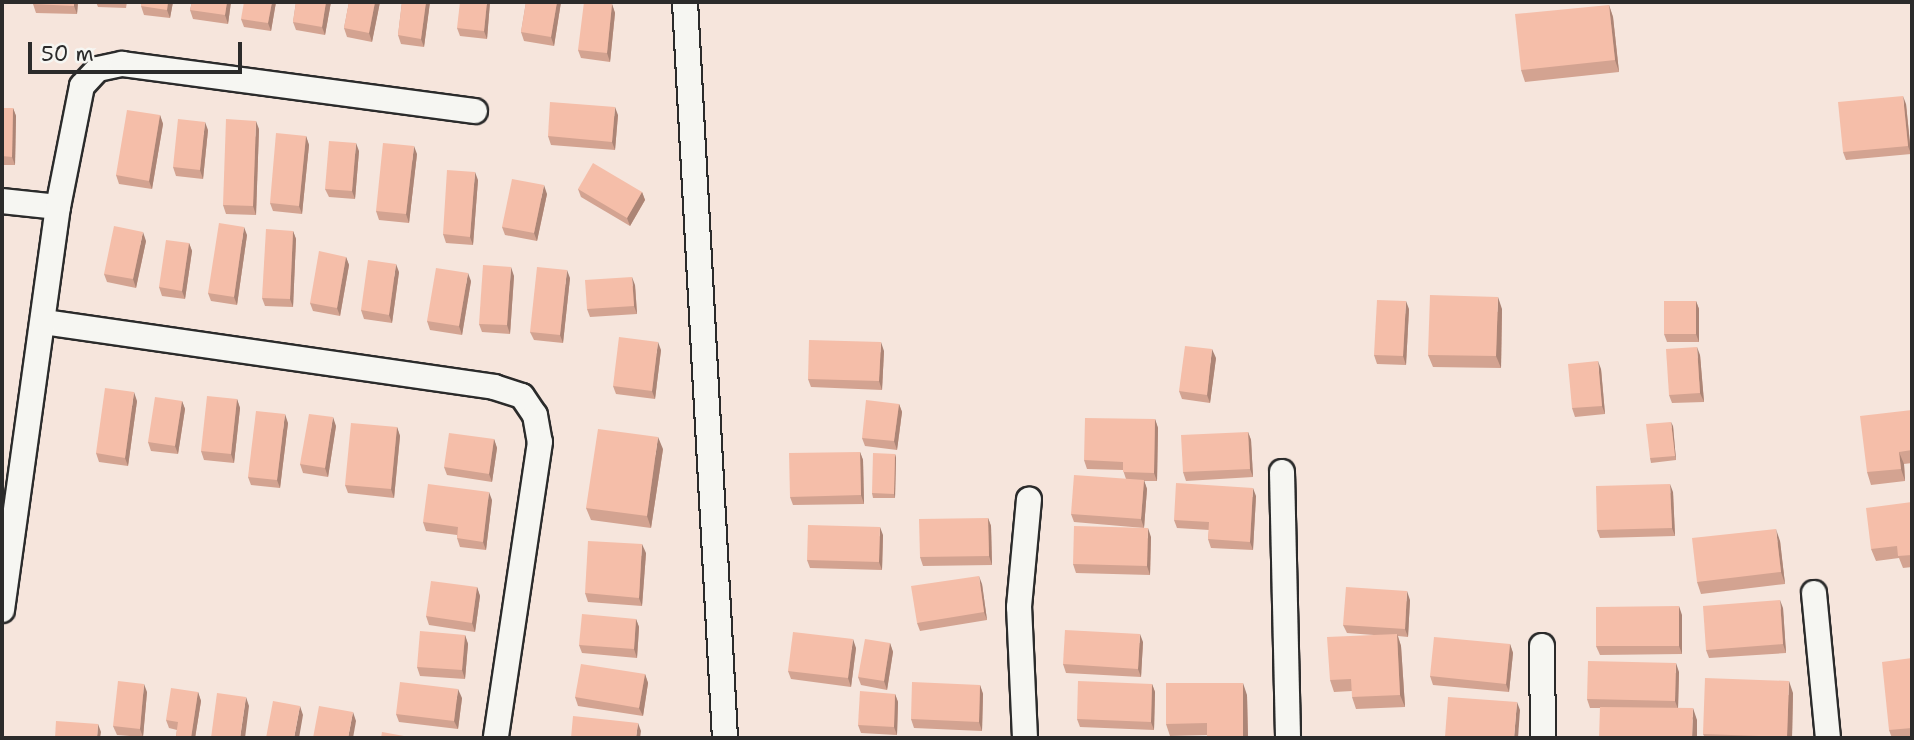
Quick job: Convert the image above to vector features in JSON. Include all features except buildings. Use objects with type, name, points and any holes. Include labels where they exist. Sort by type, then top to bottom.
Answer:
[{"type":"street","points":[[685,2],[725,738]]},
{"type":"street","points":[[2,610],[8,500],[44,322],[58,207],[82,86],[98,69],[122,64],[475,111]]},
{"type":"street","points":[[2,201],[58,207]]},
{"type":"street","points":[[44,322],[494,387],[522,396],[535,415],[540,442],[496,738]]},
{"type":"street","points":[[1282,472],[1288,738]]},
{"type":"street","points":[[1025,738],[1019,607],[1029,499]]},
{"type":"street","points":[[1814,593],[1828,738]]},
{"type":"street","points":[[1542,646],[1543,738]]}]
